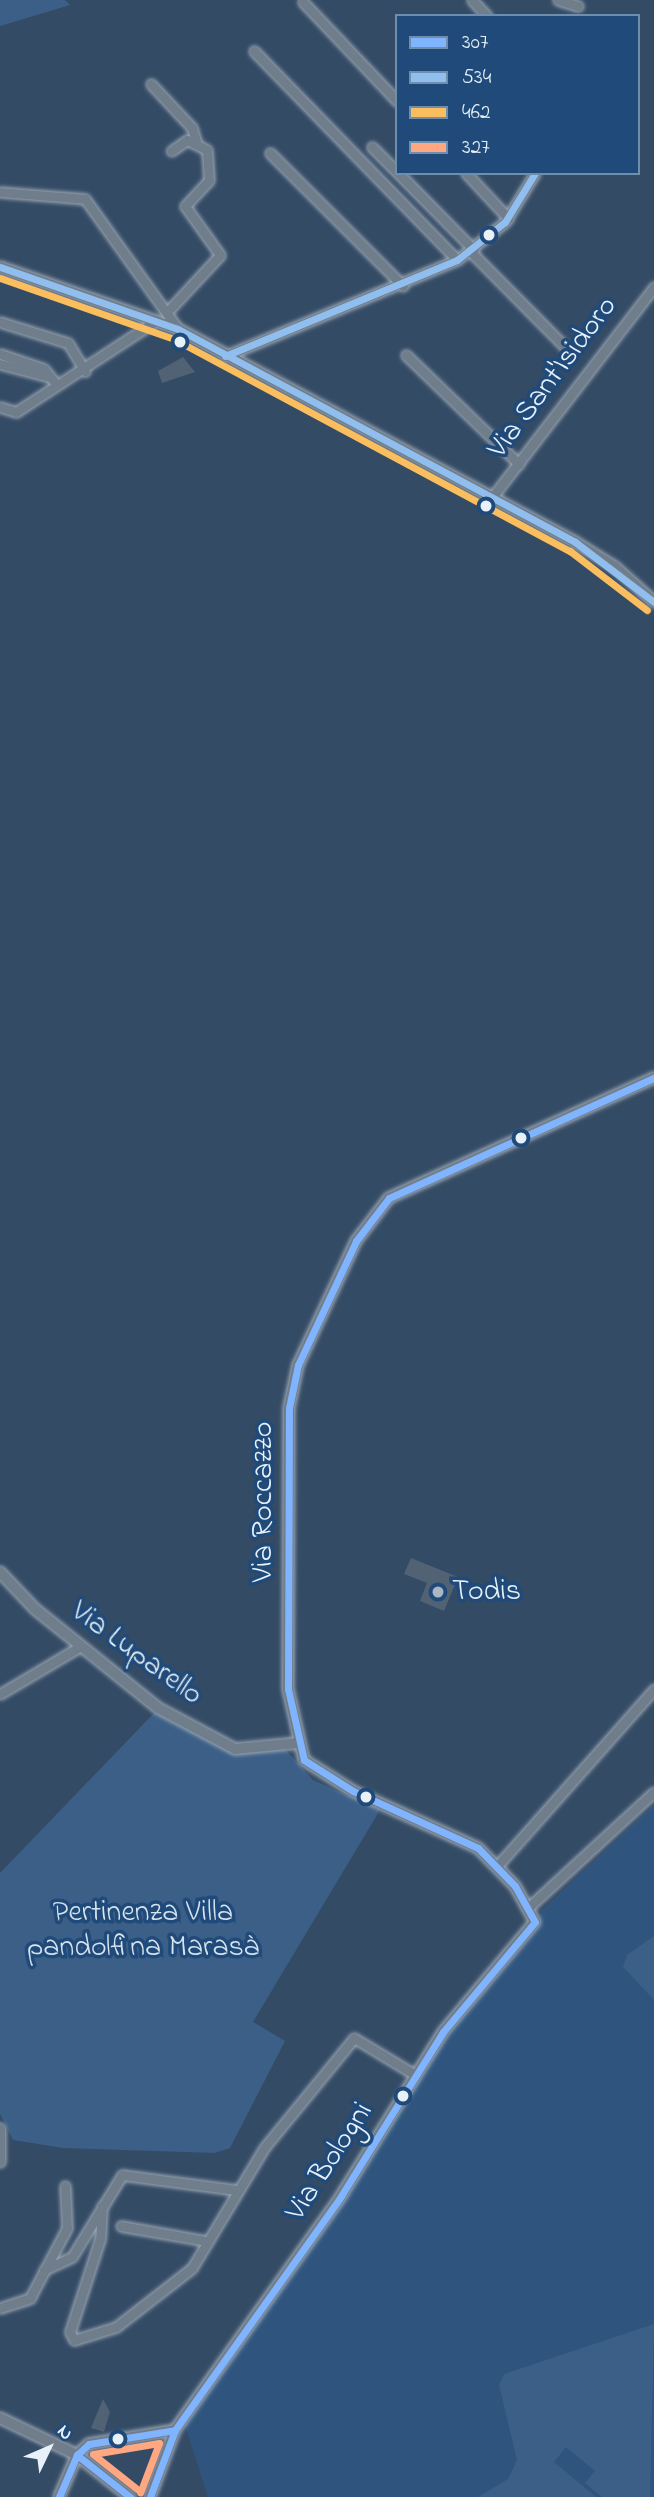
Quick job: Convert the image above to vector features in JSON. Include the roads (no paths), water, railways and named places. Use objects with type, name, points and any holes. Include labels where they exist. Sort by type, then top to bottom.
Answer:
[{"type":"street","points":[[472,0],[485,14]]},
{"type":"street","points":[[558,0],[577,7]]},
{"type":"street","points":[[303,2],[395,99]]},
{"type":"street","points":[[254,51],[457,260]]},
{"type":"street","points":[[151,84],[192,128],[196,141],[207,150],[211,172],[185,206],[220,255],[168,311]]},
{"type":"street","points":[[171,151],[181,141],[196,141]]},
{"type":"street","points":[[372,147],[395,169]]},
{"type":"street","points":[[270,153],[403,286]]},
{"type":"street","points":[[401,175],[565,347]]},
{"type":"street","points":[[468,175],[508,218]]},
{"type":"street","points":[[225,356],[403,286],[457,260],[472,251],[508,218],[534,175]]},
{"type":"street","points":[[0,192],[85,199],[128,268],[168,311],[178,329]]},
{"type":"street","points":[[0,267],[178,329],[615,567],[654,603]]},
{"type":"street","name":"Via Sant'Isidoro","points":[[490,500],[654,287]]},
{"type":"street","points":[[0,407],[16,412],[53,380],[85,371],[157,320]]},
{"type":"street","points":[[0,322],[68,343],[85,371]]},
{"type":"street","points":[[0,354],[53,380]]},
{"type":"street","points":[[406,355],[519,464]]},
{"type":"street","points":[[0,364],[53,380]]},
{"type":"street","name":"Via Roccazzo","points":[[530,1906],[498,1865],[478,1848],[314,1771],[299,1743],[288,1689],[289,1408],[298,1365],[356,1241],[389,1198],[654,1078]]},
{"type":"street","name":"Via Luparello","points":[[0,1572],[81,1646],[158,1708],[236,1749],[299,1743]]},
{"type":"street","points":[[0,1694],[81,1646]]},
{"type":"street","points":[[498,1865],[654,1689]]},
{"type":"street","points":[[530,1906],[654,1792]]},
{"type":"street","name":"Via Bologni","points":[[150,2497],[175,2430],[341,2196],[414,2074],[534,1926],[530,1906]]},
{"type":"street","points":[[102,2206],[100,2239],[70,2332],[74,2340],[99,2337],[192,2268],[236,2190],[354,2038],[414,2074]]},
{"type":"street","points":[[0,2129],[0,2162]]},
{"type":"street","points":[[44,2270],[72,2257],[122,2175],[236,2190]]},
{"type":"street","points":[[0,2308],[30,2298],[67,2228],[65,2186]]},
{"type":"street","points":[[121,2226],[206,2241]]},
{"type":"street","points":[[0,2418],[77,2455],[130,2497]]},
{"type":"street","points":[[59,2497],[77,2455],[89,2444],[175,2430]]},
{"type":"place","name":"Todis","points":[[438,1592]]},
{"type":"park label","name":"Pertinenza Villa pandolfina Marasà","points":[[143,1930]]}]
